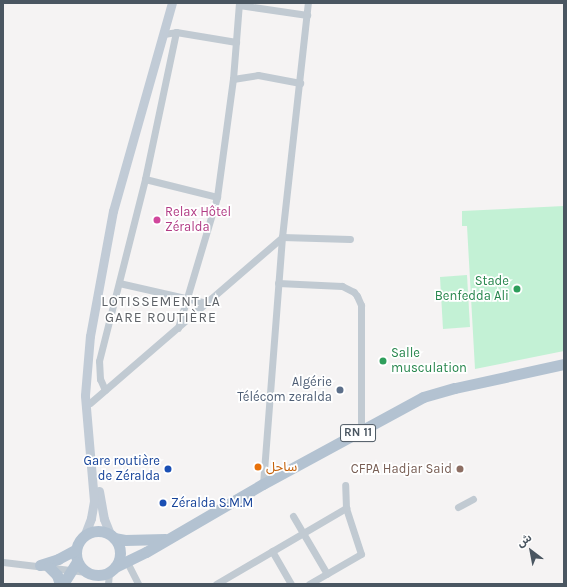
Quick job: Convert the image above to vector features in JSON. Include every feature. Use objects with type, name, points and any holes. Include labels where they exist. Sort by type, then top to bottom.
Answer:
[{"type":"main road","points":[[75,550],[44,566],[56,575],[62,584],[75,566],[75,550],[77,544],[85,534],[93,511],[94,496],[85,405],[90,336],[113,211],[172,3]]},
{"type":"main road","name":"RN 11","points":[[90,584],[109,575],[127,562],[262,484],[423,397],[454,388],[564,364]]},
{"type":"main road","points":[[75,566],[91,575],[109,575],[118,562],[120,549],[112,536],[100,500],[87,382]]},
{"type":"main road","points":[[85,534],[97,530],[125,540],[166,539]]},
{"type":"street","points":[[262,484],[282,237],[308,3]]},
{"type":"street","points":[[178,328],[217,196],[233,78],[239,4],[307,15]]},
{"type":"street","points":[[105,390],[100,379],[99,361],[145,179],[176,32]]},
{"type":"street","points":[[164,34],[176,32],[236,42]]},
{"type":"street","points":[[233,78],[258,74],[300,83]]},
{"type":"street","points":[[145,179],[217,196]]},
{"type":"street","points":[[90,403],[208,303],[282,237],[350,239]]},
{"type":"street","points":[[119,283],[208,303]]},
{"type":"street","points":[[278,283],[342,286],[354,292],[357,296],[361,305],[361,431]]},
{"type":"street","points":[[309,584],[361,554],[346,508],[345,485]]},
{"type":"street","points":[[458,507],[473,499]]},
{"type":"street","points":[[216,584],[346,508]]},
{"type":"street","points":[[293,516],[327,574]]},
{"type":"street","points":[[272,550],[291,584]]},
{"type":"street","points":[[3,562],[44,566],[75,566]]},
{"type":"street","points":[[127,562],[138,584]]},
{"type":"green space","name":"Stade Benfedda Ali","points":[[564,206],[564,351],[475,369],[467,226],[462,226],[462,211]]},
{"type":"green space","points":[[467,275],[470,327],[443,329],[440,277]]},
{"type":"place","name":"Relax Hôtel Zéralda","points":[[157,220]]},
{"type":"place","name":"Stade Benfedda Ali","points":[[517,289]]},
{"type":"place","name":"Salle musculation","points":[[383,361]]},
{"type":"place","name":"Algérie Télécom zeralda","points":[[340,390]]},
{"type":"place","name":"ساحل","points":[[258,467]]},
{"type":"place","name":"Gare routière de Zéralda","points":[[168,469]]},
{"type":"place","name":"CFPA Hadjar Said","points":[[460,469]]},
{"type":"place","name":"Zéralda S.M.M","points":[[163,503]]},
{"type":"district","name":"LOTISSEMENT LA GARE ROUTIÈRE","points":[[161,310]]}]
